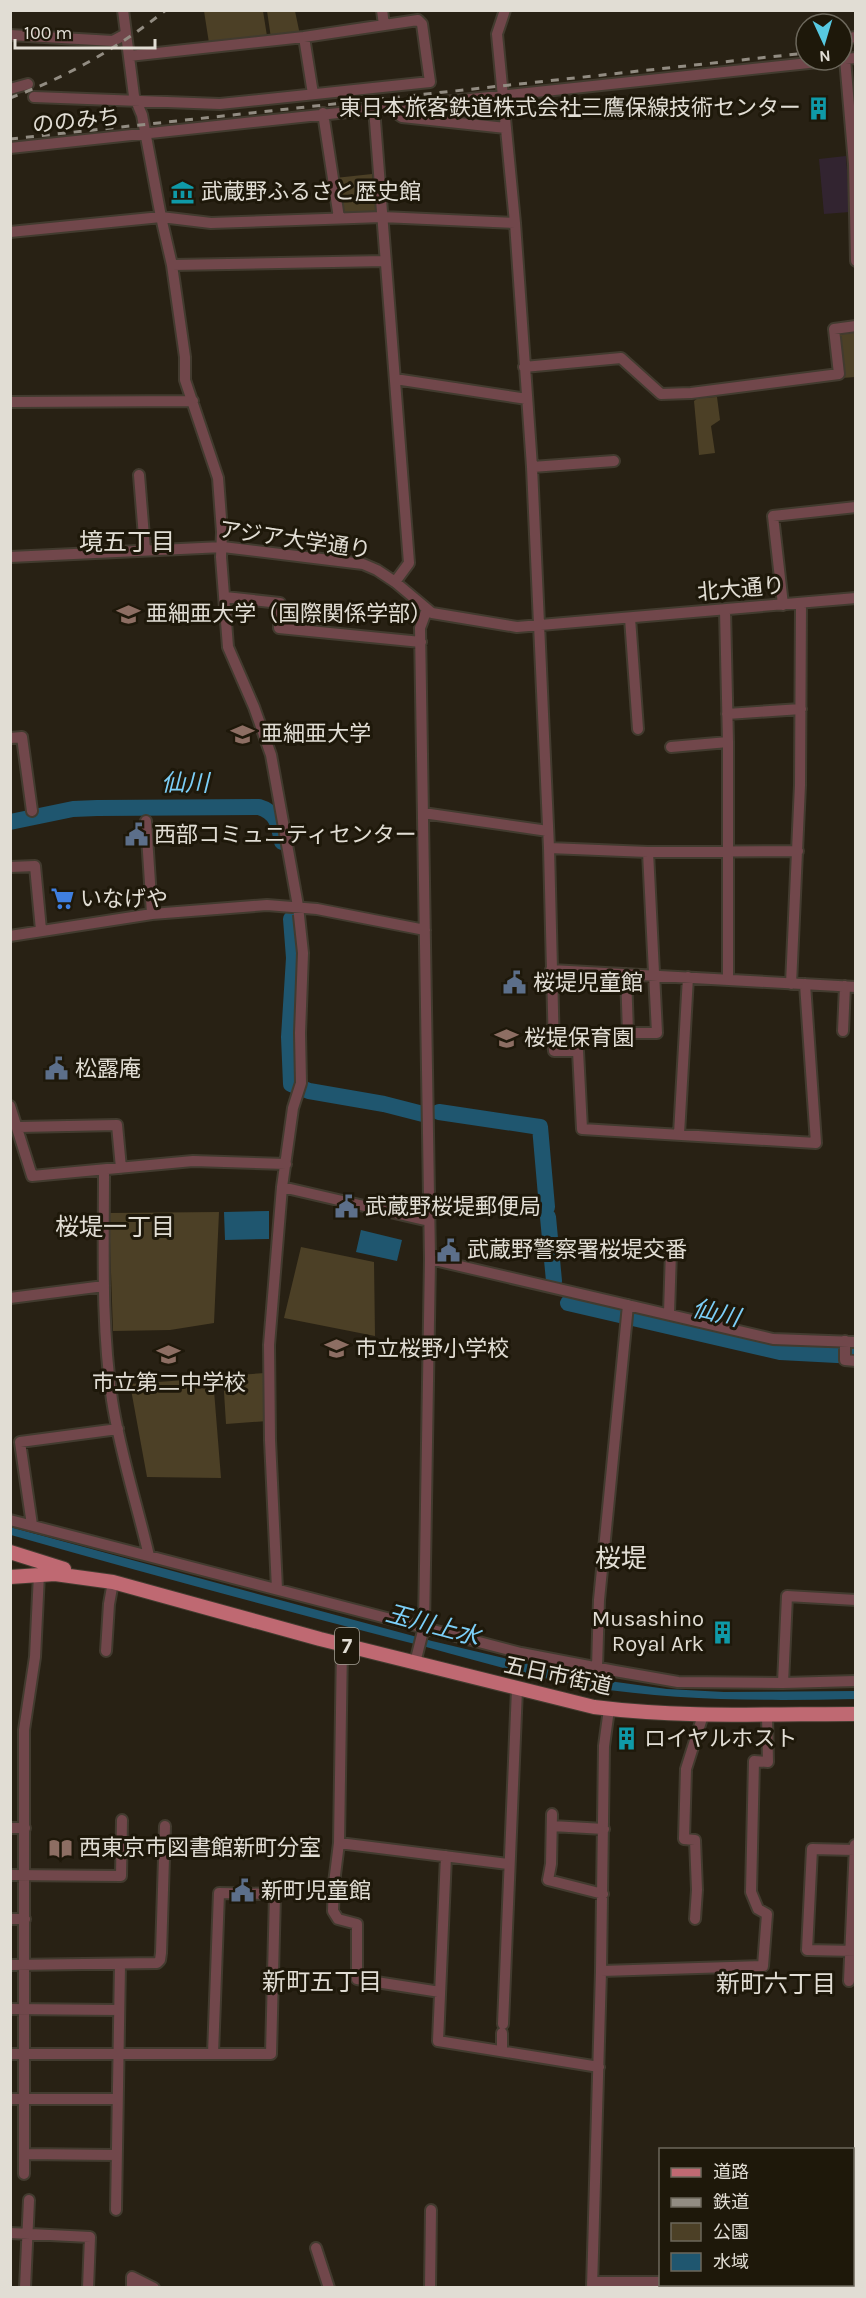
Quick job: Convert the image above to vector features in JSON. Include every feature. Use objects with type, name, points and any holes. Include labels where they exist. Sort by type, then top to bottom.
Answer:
[{"type":"main road","name":"五日市街道","points":[[10,1552],[86,1577]]},
{"type":"main road","points":[[10,1569],[32,1575]]},
{"type":"main road","name":"五日市街道","points":[[10,1577],[55,1574],[114,1582],[342,1644],[416,1658],[516,1689],[609,1709],[703,1715],[855,1714]]},
{"type":"street","points":[[123,10],[134,96],[145,133],[160,217],[172,265],[185,357],[185,380],[218,478],[228,647],[254,707],[271,755],[298,906],[303,953],[301,1083],[296,1095],[282,1187],[269,1345],[271,1463],[277,1589]]},
{"type":"street","points":[[382,10],[384,25]]},
{"type":"street","points":[[505,10],[497,34],[515,224],[532,467],[549,848],[554,1052],[579,1051],[582,1129],[816,1143],[805,984]]},
{"type":"street","points":[[34,97],[220,104],[429,82],[422,24],[418,20],[304,37],[129,56]]},
{"type":"street","points":[[10,35],[113,41],[126,34]]},
{"type":"street","points":[[304,37],[313,94]]},
{"type":"street","name":"ののみち","points":[[10,148],[794,64]]},
{"type":"street","points":[[847,72],[853,112],[855,259]]},
{"type":"street","points":[[10,89],[28,84]]},
{"type":"street","points":[[397,105],[399,115],[402,117],[506,128]]},
{"type":"street","points":[[374,108],[409,563],[395,582]]},
{"type":"street","points":[[324,113],[339,218]]},
{"type":"street","points":[[10,232],[160,217],[211,223],[382,217],[515,224]]},
{"type":"street","points":[[172,265],[386,261]]},
{"type":"street","points":[[524,367],[621,358],[661,394],[691,393],[839,374],[834,329],[855,326]]},
{"type":"street","points":[[395,379],[527,399]]},
{"type":"street","points":[[10,402],[193,401]]},
{"type":"street","points":[[532,467],[614,461]]},
{"type":"street","points":[[139,475],[145,549]]},
{"type":"street","points":[[783,605],[773,516],[855,507]]},
{"type":"street","name":"アジア大学通り","points":[[10,557],[223,547],[363,564],[395,582],[427,609],[441,615],[517,627],[540,627],[630,618]]},
{"type":"street","points":[[225,597],[280,603],[279,628],[421,642]]},
{"type":"street","name":"北大通り","points":[[630,618],[855,598]]},
{"type":"street","points":[[791,984],[798,851],[801,603]]},
{"type":"street","points":[[416,1658],[424,1629],[430,1259],[421,642],[421,621],[427,609]]},
{"type":"street","points":[[725,610],[728,714],[728,980]]},
{"type":"street","points":[[630,618],[638,729]]},
{"type":"street","points":[[728,714],[801,709]]},
{"type":"street","points":[[10,738],[22,737],[32,811]]},
{"type":"street","points":[[671,747],[728,742]]},
{"type":"street","points":[[423,813],[548,831]]},
{"type":"street","points":[[146,821],[152,914]]},
{"type":"street","points":[[549,848],[648,852],[798,851]]},
{"type":"street","points":[[626,974],[628,1033],[657,1033],[648,852]]},
{"type":"street","points":[[10,867],[35,866],[41,930]]},
{"type":"street","points":[[10,936],[152,914],[267,905],[298,906],[425,930]]},
{"type":"street","points":[[551,970],[850,987],[843,1031]]},
{"type":"street","points":[[679,1134],[688,977]]},
{"type":"street","points":[[10,1106],[19,1127],[32,1176],[193,1161],[286,1164]]},
{"type":"street","points":[[19,1127],[117,1125],[122,1168]]},
{"type":"street","points":[[104,1170],[104,1286],[112,1400],[149,1556]]},
{"type":"street","points":[[282,1187],[429,1221]]},
{"type":"street","points":[[669,1313],[671,1251]]},
{"type":"street","points":[[430,1259],[627,1309],[669,1313],[773,1339],[850,1341],[850,1360]]},
{"type":"street","points":[[10,1298],[104,1286]]},
{"type":"street","points":[[597,1668],[599,1600],[627,1309]]},
{"type":"street","points":[[32,1525],[20,1442],[118,1429]]},
{"type":"street","points":[[10,1520],[424,1629],[521,1653],[597,1668],[678,1682],[855,1682]]},
{"type":"street","points":[[24,2174],[24,1730],[35,1657],[32,1575]]},
{"type":"street","points":[[106,1651],[109,1604],[114,1582]]},
{"type":"street","points":[[783,1683],[787,1596],[855,1600]]},
{"type":"street","points":[[342,1644],[339,1842],[333,1911],[338,1919],[357,1924],[357,1979],[440,1992]]},
{"type":"street","points":[[502,2051],[516,1689]]},
{"type":"street","points":[[609,1709],[604,1746],[603,1894],[592,2285],[659,2282]]},
{"type":"street","points":[[695,1919],[697,1890],[695,1840],[684,1839],[686,1769],[691,1761],[703,1715]]},
{"type":"street","points":[[601,1971],[763,1966],[767,1914],[758,1909],[751,1892],[754,1761],[768,1762],[767,1715]]},
{"type":"street","points":[[552,1814],[551,1864],[548,1880],[603,1894]]},
{"type":"street","points":[[10,1875],[121,1876],[122,1820]]},
{"type":"street","points":[[10,1965],[158,1963],[160,1960],[165,1826]]},
{"type":"street","points":[[552,1826],[604,1829]]},
{"type":"street","points":[[10,1828],[25,1827]]},
{"type":"street","points":[[339,1842],[508,1864]]},
{"type":"street","points":[[849,1982],[853,1951],[855,1845]]},
{"type":"street","points":[[853,1951],[807,1950],[812,1849],[855,1850]]},
{"type":"street","points":[[446,1857],[438,2041],[599,2067]]},
{"type":"street","points":[[10,2054],[24,2054],[117,2054],[213,2054],[271,2054],[275,1894],[219,1893],[213,2054]]},
{"type":"street","points":[[10,1919],[25,1919]]},
{"type":"street","points":[[116,2210],[116,2099],[120,1964]]},
{"type":"street","points":[[10,2009],[119,2010]]},
{"type":"street","points":[[10,2099],[116,2099]]},
{"type":"street","points":[[24,2154],[116,2155]]},
{"type":"street","points":[[25,2288],[30,2200]]},
{"type":"street","points":[[430,2288],[431,2211]]},
{"type":"street","points":[[10,2233],[90,2237],[88,2288]]},
{"type":"street","points":[[316,2248],[329,2288]]},
{"type":"street","points":[[132,2288],[132,2277],[154,2288]]},
{"type":"shaded area","points":[[846,156],[850,212],[824,214],[819,159]]},
{"type":"green space","points":[[204,11],[263,11],[267,36],[209,43]]},
{"type":"green space","points":[[267,11],[295,11],[300,35],[271,38]]},
{"type":"green space","points":[[372,174],[377,215],[341,216],[335,178]]},
{"type":"green space","points":[[855,332],[855,377],[842,378],[839,334]]},
{"type":"green space","points":[[717,397],[720,420],[711,426],[715,453],[699,455],[694,401],[698,398]]},
{"type":"green space","points":[[219,1212],[214,1323],[170,1330],[113,1331],[109,1213]]},
{"type":"green space","points":[[301,1247],[374,1262],[375,1336],[284,1318]]},
{"type":"green space","points":[[265,1373],[268,1421],[226,1424],[223,1376]]},
{"type":"green space","points":[[213,1378],[221,1478],[147,1477],[130,1384]]},
{"type":"water","points":[[269,1211],[269,1239],[225,1240],[224,1212]]},
{"type":"water","points":[[361,1230],[402,1240],[397,1261],[356,1252]]},
{"type":"water","points":[[10,1527],[432,1641],[587,1678],[667,1689],[724,1692],[855,1691],[855,1699],[755,1700],[688,1697],[622,1692],[564,1682],[514,1671],[153,1575],[11,1535]]},
{"type":"waterway","name":"仙川","points":[[10,822],[73,809],[259,807],[273,816],[282,842]]},
{"type":"waterway","name":"仙川","points":[[291,919],[294,958],[289,1037],[291,1084],[309,1091],[384,1104],[423,1114]]},
{"type":"waterway","name":"仙川","points":[[439,1112],[540,1127],[547,1207]]},
{"type":"waterway","name":"仙川","points":[[548,1217],[554,1281]]},
{"type":"waterway","name":"仙川","points":[[568,1303],[780,1352],[856,1356]]},
{"type":"railway","points":[[10,98],[72,71],[129,37],[166,10]]},
{"type":"railway","points":[[10,139],[794,54]]},
{"type":"place","name":"東日本旅客鉄道株式会社三鷹保線技術センター","points":[[819,108]]},
{"type":"place","name":"武蔵野ふるさと歴史館","points":[[183,192]]},
{"type":"place","name":"亜細亜大学（国際関係学部）","points":[[128,614]]},
{"type":"place","name":"亜細亜大学","points":[[243,734]]},
{"type":"place","name":"西部コミュニティセンター","points":[[136,835]]},
{"type":"place","name":"いなげや","points":[[62,899]]},
{"type":"place","name":"桜堤児童館","points":[[515,983]]},
{"type":"place","name":"桜堤保育園","points":[[506,1038]]},
{"type":"place","name":"松露庵","points":[[57,1069]]},
{"type":"place","name":"武蔵野桜堤郵便局","points":[[347,1207]]},
{"type":"place","name":"武蔵野警察署桜堤交番","points":[[449,1250]]},
{"type":"place","name":"市立桜野小学校","points":[[337,1349]]},
{"type":"place","name":"市立第二中学校","points":[[169,1354]]},
{"type":"place","name":"Musashino Royal Ark","points":[[722,1632]]},
{"type":"place","name":"ロイヤルホスト","points":[[626,1739]]},
{"type":"place","name":"西東京市図書館新町分室","points":[[61,1848]]},
{"type":"place","name":"新町児童館","points":[[243,1891]]},
{"type":"district","name":"境五丁目","points":[[127,542]]},
{"type":"district","name":"桜堤一丁目","points":[[115,1227]]},
{"type":"district","name":"桜堤","points":[[621,1558]]},
{"type":"district","name":"新町五丁目","points":[[322,1982]]},
{"type":"district","name":"新町六丁目","points":[[776,1984]]},
{"type":"water label","name":"玉川上水","points":[[433,1625]]}]
